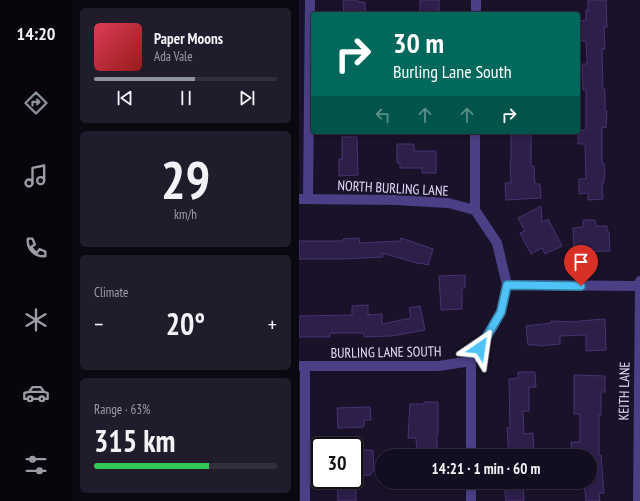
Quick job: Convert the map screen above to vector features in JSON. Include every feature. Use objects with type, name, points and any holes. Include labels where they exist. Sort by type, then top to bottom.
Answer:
[{"type":"street","points":[[303,199],[310,0]]},
{"type":"street","points":[[475,12],[476,0]]},
{"type":"street","points":[[471,449],[471,361],[501,312],[507,285],[497,243],[475,210],[475,134]]},
{"type":"street","name":"NORTH BURLING LANE","points":[[303,199],[396,200],[448,203],[475,210]]},
{"type":"street","name":"KEITH LANE","points":[[638,501],[640,281]]},
{"type":"street","points":[[507,285],[640,286]]},
{"type":"street","name":"BURLING LANE SOUTH","points":[[302,367],[439,366],[471,361]]},
{"type":"street","points":[[302,367],[305,501]]},
{"type":"street","points":[[471,489],[471,501]]},
{"type":"building","points":[[343,0],[358,0],[358,2],[365,2],[365,12],[344,12]]},
{"type":"building","points":[[420,0],[439,0],[439,12],[420,12]]},
{"type":"building","points":[[588,0],[606,0],[607,27],[604,27],[605,49],[602,49],[603,89],[605,89],[605,111],[607,111],[606,128],[602,127],[602,163],[604,163],[605,177],[604,183],[602,183],[603,199],[588,200],[588,193],[579,194],[579,179],[586,179],[585,144],[578,144],[578,134],[580,134],[580,130],[586,130],[586,90],[583,90],[582,64],[587,64],[586,41],[580,41],[580,21],[586,20],[586,10],[588,10]]},
{"type":"building","points":[[511,134],[531,134],[531,166],[534,166],[535,184],[540,184],[541,198],[506,200],[505,183],[511,183]]},
{"type":"building","points":[[342,137],[357,137],[358,175],[339,176],[339,159],[342,159]]},
{"type":"building","points":[[397,144],[414,144],[414,151],[436,151],[436,173],[422,173],[422,168],[400,168],[400,163],[397,163]]},
{"type":"building","points":[[541,206],[542,222],[548,219],[562,246],[545,254],[542,248],[531,254],[520,233],[525,231],[518,218]]},
{"type":"building","points":[[583,220],[595,220],[596,226],[607,226],[607,231],[609,232],[610,251],[574,252],[573,228],[583,227]]},
{"type":"building","points":[[359,238],[360,243],[400,241],[401,238],[433,249],[428,265],[382,253],[383,257],[299,259],[299,241],[343,241],[343,239]]},
{"type":"building","points":[[465,275],[465,288],[462,288],[462,309],[441,310],[439,276]]},
{"type":"building","points":[[368,305],[368,315],[382,314],[382,324],[411,318],[409,308],[420,306],[425,330],[392,336],[364,337],[364,333],[330,333],[330,337],[299,337],[299,316],[352,315],[352,306]]},
{"type":"building","points":[[605,319],[606,350],[586,351],[586,335],[560,336],[560,344],[539,346],[528,345],[526,326],[551,323],[551,321],[579,322]]},
{"type":"building","points":[[518,372],[535,372],[536,387],[529,387],[529,411],[523,411],[524,434],[533,433],[534,449],[508,449],[507,428],[510,428],[509,379],[518,378]]},
{"type":"building","points":[[574,375],[605,376],[605,392],[601,392],[601,415],[599,415],[599,455],[601,455],[604,493],[599,493],[600,501],[586,501],[585,489],[597,489],[597,449],[572,449],[571,442],[580,442],[580,414],[574,414]]},
{"type":"building","points":[[424,402],[438,402],[437,449],[417,449],[416,438],[408,438],[410,404],[424,404]]},
{"type":"building","points":[[370,407],[371,420],[364,420],[364,427],[338,428],[337,408]]},
{"type":"building","points":[[363,450],[373,450],[374,470],[370,475],[363,475]]},
{"type":"building","points":[[337,489],[356,489],[356,501],[338,501]]},
{"type":"building","points":[[505,489],[523,489],[524,501],[506,501]]},
{"type":"route","points":[[480,348],[501,312],[507,285],[581,286]]}]
